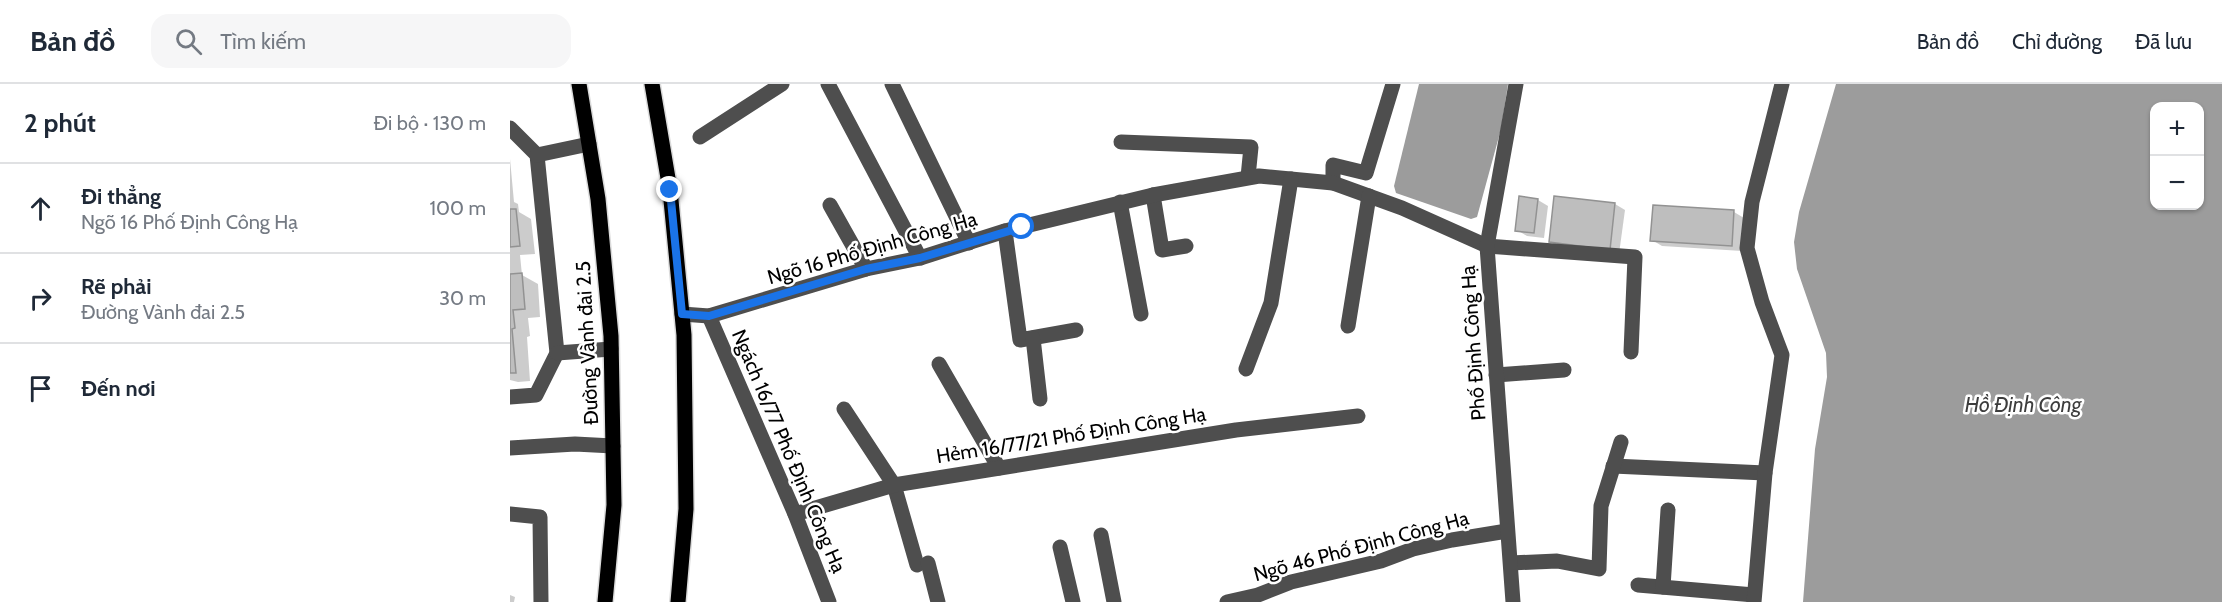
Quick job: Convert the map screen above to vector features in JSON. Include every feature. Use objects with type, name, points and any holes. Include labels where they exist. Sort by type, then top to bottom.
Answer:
[{"type":"main road","name":"Đường Vành đai 2.5","points":[[579,84],[598,199],[611,349],[614,506],[605,602]]},
{"type":"main road","points":[[652,84],[670,190],[682,314],[686,509],[678,602]]},
{"type":"street","points":[[700,137],[782,84]]},
{"type":"street","points":[[828,84],[920,258]]},
{"type":"street","points":[[892,84],[969,243]]},
{"type":"street","points":[[1333,183],[1334,165],[1366,172],[1392,84]]},
{"type":"street","name":"Phố Định Công Hạ","points":[[1513,602],[1487,246],[1516,84]]},
{"type":"street","points":[[1638,585],[1754,599],[1765,473],[1782,355],[1762,302],[1747,248],[1752,202],[1782,84]]},
{"type":"street","points":[[510,128],[537,155],[557,353],[536,395],[510,397]]},
{"type":"street","points":[[1121,142],[1251,147],[1248,177]]},
{"type":"street","points":[[537,155],[589,144]]},
{"type":"street","name":"Ngõ 16 Phố Định Công Hạ","points":[[682,314],[709,316],[866,269],[920,258],[1005,231],[1120,202],[1248,177],[1333,183],[1487,246],[1635,257],[1631,352]]},
{"type":"street","points":[[1246,369],[1271,303],[1291,179]]},
{"type":"street","points":[[1153,195],[1162,250],[1186,246]]},
{"type":"street","points":[[1348,326],[1369,196]]},
{"type":"street","points":[[1120,202],[1141,314]]},
{"type":"street","points":[[830,205],[866,269]]},
{"type":"street","points":[[1005,231],[1020,340],[1076,330]]},
{"type":"street","name":"Ngách 16/77 Phố Định Công Hạ","points":[[709,316],[795,514],[829,602]]},
{"type":"street","points":[[1033,338],[1040,399]]},
{"type":"street","points":[[557,353],[611,349]]},
{"type":"street","points":[[939,364],[999,468]]},
{"type":"street","points":[[1496,375],[1564,370]]},
{"type":"street","points":[[844,409],[894,485],[938,602]]},
{"type":"street","name":"Hẻm 16/77/21 Phố Định Công Hạ","points":[[795,514],[894,485],[1236,430],[1358,416]]},
{"type":"street","points":[[1511,563],[1557,561],[1599,569],[1602,506],[1621,442]]},
{"type":"street","points":[[510,448],[575,444],[613,446]]},
{"type":"street","points":[[1613,466],[1765,473]]},
{"type":"street","points":[[1663,587],[1668,510]]},
{"type":"street","points":[[510,514],[540,518],[541,602]]},
{"type":"street","name":"Ngõ 46 Phố Định Công Hạ","points":[[1227,602],[1258,595],[1291,582],[1381,561],[1413,549],[1507,531]]},
{"type":"street","points":[[1101,535],[1114,602]]},
{"type":"street","points":[[1060,547],[1073,602]]},
{"type":"water","points":[[1419,84],[1508,84],[1501,129],[1477,217],[1471,219],[1396,193],[1394,186]]},
{"type":"water","name":"Hồ Định Công","points":[[1836,84],[2222,84],[2222,602],[1803,602],[1815,449],[1827,377],[1826,353],[1797,269],[1794,242],[1799,212]]},
{"type":"building","points":[[1519,196],[1538,199],[1534,233],[1515,231]]},
{"type":"building","points":[[1554,196],[1615,203],[1610,250],[1549,242]]},
{"type":"building","points":[[1653,205],[1734,210],[1732,246],[1650,241]]},
{"type":"building","points":[[510,209],[516,209],[520,246],[510,247]]},
{"type":"building","points":[[522,273],[525,309],[513,310],[515,328],[512,329],[516,373],[510,373],[510,274]]},
{"type":"route","points":[[670,190],[682,314],[709,316],[866,269],[920,258],[1022,227]]}]
